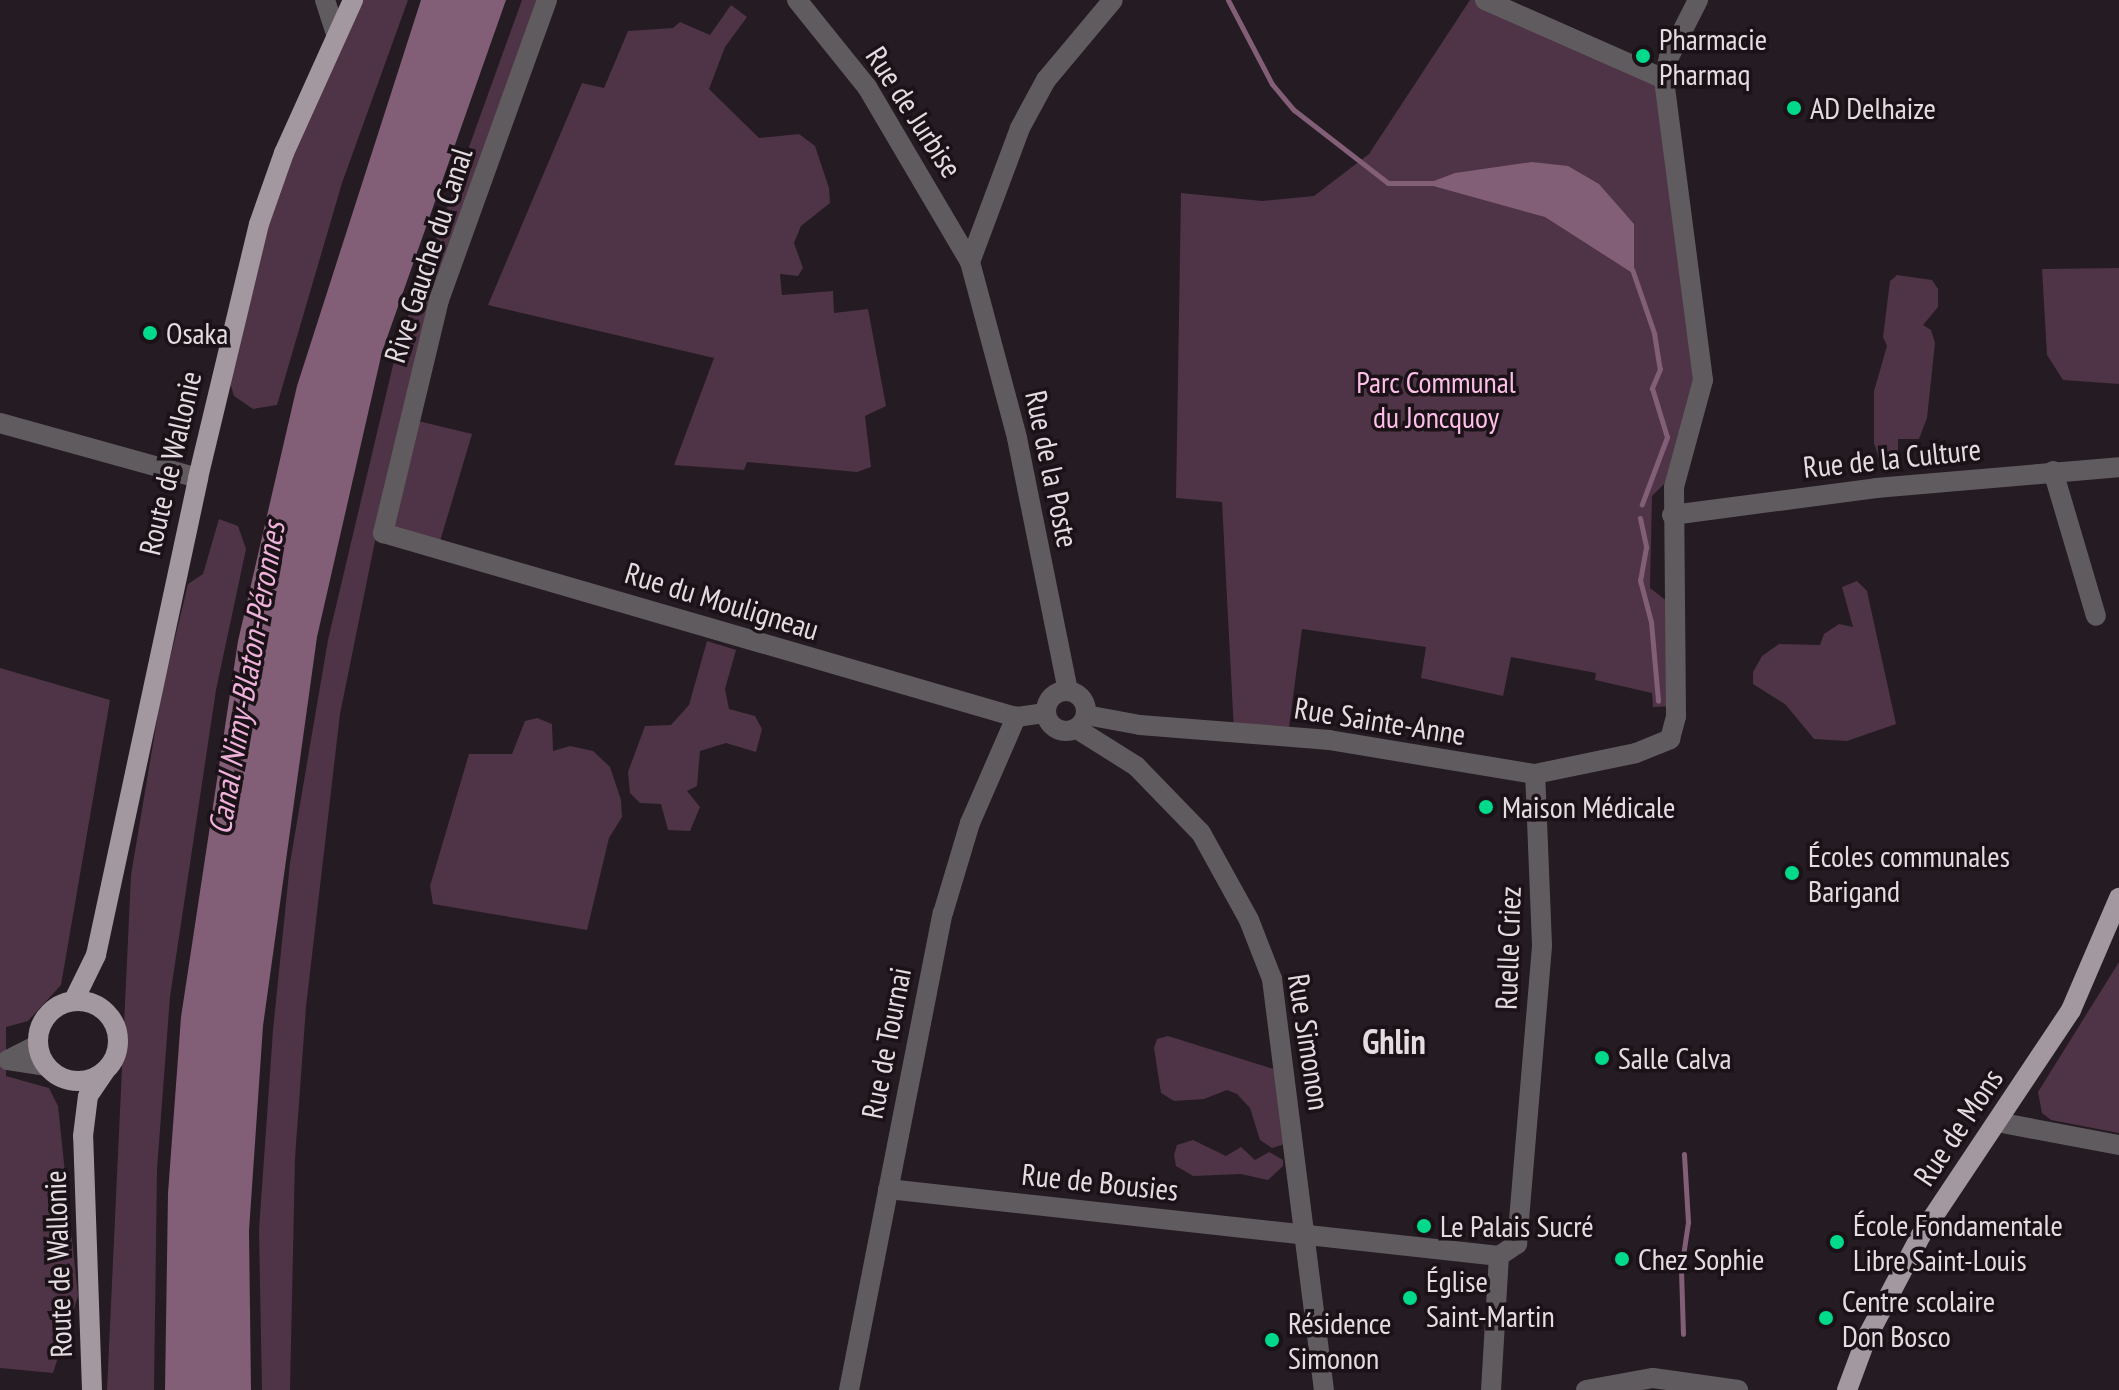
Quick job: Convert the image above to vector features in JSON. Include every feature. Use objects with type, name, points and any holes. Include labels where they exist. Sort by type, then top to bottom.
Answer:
[{"type":"main road","name":"Route de Wallonie","points":[[96,955],[198,478],[259,224],[336,33],[353,0]]},
{"type":"main road","name":"Rue de Mons","points":[[1847,1390],[1866,1339],[1912,1250],[2071,1010],[2119,898]]},
{"type":"main road","points":[[74,1000],[96,955]]},
{"type":"main road","points":[[83,1136],[88,1096],[105,1071],[119,1038],[97,988],[96,955]]},
{"type":"main road","points":[[83,1136],[71,1096],[50,1070],[37,1045],[51,1010],[74,1000],[87,1001],[109,1014]]},
{"type":"main road","points":[[50,1070],[75,1081],[105,1071]]},
{"type":"main road","name":"Route de Wallonie","points":[[83,1136],[92,1390]]},
{"type":"street","points":[[325,0],[336,33]]},
{"type":"street","name":"Rive Gauche du Canal","points":[[383,533],[439,300],[547,0]]},
{"type":"street","name":"Rue de Jurbise","points":[[797,0],[867,87],[970,262]]},
{"type":"street","points":[[970,262],[1020,128],[1046,80],[1113,0]]},
{"type":"street","points":[[1485,0],[1664,79]]},
{"type":"street","points":[[1672,515],[1677,471],[1703,380],[1664,79],[1669,57],[1698,0]]},
{"type":"street","name":"Rue de la Poste","points":[[970,262],[1017,438],[1068,691]]},
{"type":"street","points":[[0,423],[198,478]]},
{"type":"street","name":"Rue de la Culture","points":[[1672,515],[2053,471],[2119,467]]},
{"type":"street","points":[[2053,471],[2096,616]]},
{"type":"street","name":"Rue Sainte-Anne","points":[[1082,722],[1329,740],[1535,774],[1662,746],[1670,739],[1676,716],[1672,515]]},
{"type":"street","name":"Rue du Mouligneau","points":[[383,533],[1016,717],[1046,713]]},
{"type":"street","points":[[1068,691],[1081,696],[1082,722],[1059,730],[1046,713],[1050,699],[1068,691]]},
{"type":"street","name":"Rue de Tournai","points":[[849,1390],[943,913],[970,823],[1016,717]]},
{"type":"street","name":"Rue Simonon","points":[[1082,722],[1169,795],[1201,833],[1249,920],[1272,979],[1324,1390]]},
{"type":"street","name":"Ruelle Criez","points":[[1499,1256],[1517,1244],[1527,1125],[1542,923],[1535,774]]},
{"type":"street","points":[[37,1045],[8,1060],[50,1070]]},
{"type":"street","points":[[1997,1122],[2119,1145]]},
{"type":"street","name":"Rue de Bousies","points":[[888,1189],[1499,1256]]},
{"type":"street","points":[[1491,1390],[1499,1256]]},
{"type":"street","points":[[1586,1390],[1653,1378],[1738,1390]]},
{"type":"green space","points":[[353,0],[408,0],[342,183],[277,405],[253,409],[234,396],[224,363],[259,224]]},
{"type":"green space","points":[[522,0],[547,0],[410,419],[472,434],[438,548],[383,533],[375,541],[340,714],[306,1007],[295,1158],[290,1390],[262,1390],[259,1230],[273,1030],[290,863],[328,640],[398,344]]},
{"type":"green space","name":"Parc Communal du Joncquoy","points":[[1470,0],[1485,0],[1664,79],[1702,350],[1677,471],[1652,496],[1650,588],[1672,605],[1675,706],[1653,707],[1652,693],[1595,680],[1596,673],[1511,657],[1503,696],[1421,678],[1426,647],[1302,629],[1288,735],[1234,732],[1222,502],[1176,498],[1181,193],[1262,201],[1314,196],[1369,154]]},
{"type":"green space","points":[[731,5],[747,17],[725,47],[709,89],[759,138],[799,134],[815,146],[829,188],[830,203],[801,226],[794,243],[803,268],[798,276],[780,274],[782,295],[833,291],[834,313],[868,309],[886,406],[865,416],[871,467],[857,472],[747,462],[744,470],[674,465],[714,358],[488,305],[582,83],[604,88],[628,31],[673,28],[680,22],[710,35]]},
{"type":"green space","points":[[2119,268],[2119,384],[2063,380],[2047,355],[2042,269]]},
{"type":"green space","points":[[1897,275],[1932,280],[1938,289],[1938,307],[1923,325],[1931,330],[1935,343],[1927,418],[1919,439],[1898,439],[1898,460],[1888,464],[1879,458],[1874,443],[1874,391],[1887,346],[1883,337],[1890,281]]},
{"type":"green space","points":[[219,519],[238,526],[246,549],[216,690],[170,997],[157,1169],[154,1390],[107,1390],[131,875],[161,696],[188,584],[203,574]]},
{"type":"green space","points":[[1857,581],[1867,591],[1896,724],[1847,741],[1814,739],[1785,704],[1753,684],[1753,672],[1762,656],[1779,644],[1820,645],[1824,634],[1839,624],[1853,627],[1842,587]]},
{"type":"green space","points":[[707,641],[736,650],[725,689],[729,709],[755,716],[762,729],[756,752],[726,743],[700,751],[697,786],[687,791],[700,807],[690,831],[668,830],[661,804],[640,803],[630,793],[628,772],[645,726],[671,725],[689,705]]},
{"type":"green space","points":[[0,668],[110,700],[61,985],[28,1021],[6,1027],[6,1076],[49,1088],[58,1106],[78,1296],[53,1373],[0,1368]]},
{"type":"green space","points":[[537,718],[552,724],[553,751],[570,746],[593,751],[610,767],[621,800],[622,817],[609,838],[587,930],[433,904],[430,886],[469,754],[512,754],[525,721]]},
{"type":"green space","points":[[2119,962],[2119,1133],[2051,1120],[2042,1113],[2038,1092]]},
{"type":"green space","points":[[1168,1036],[1274,1069],[1286,1140],[1282,1145],[1272,1148],[1260,1140],[1250,1108],[1237,1094],[1227,1090],[1204,1099],[1174,1101],[1161,1093],[1154,1048],[1157,1039]]},
{"type":"green space","points":[[1193,1140],[1226,1156],[1241,1147],[1255,1160],[1269,1152],[1283,1160],[1283,1166],[1268,1180],[1241,1174],[1193,1176],[1176,1166],[1174,1155],[1177,1145]]},
{"type":"water","name":"Canal Nimy-Blaton-Péronnes","points":[[421,0],[506,0],[382,352],[317,637],[263,1026],[249,1231],[251,1390],[165,1390],[168,1193],[181,1017],[238,641],[297,386]]},
{"type":"water","points":[[1532,162],[1568,166],[1599,184],[1634,224],[1634,274],[1545,217],[1426,184],[1455,173]]},
{"type":"waterway","points":[[1228,0],[1272,84],[1294,110],[1388,183],[1433,183]]},
{"type":"waterway","points":[[1632,269],[1654,333],[1660,369],[1652,388],[1667,437],[1642,504]]},
{"type":"waterway","points":[[1640,518],[1646,547],[1640,580],[1651,622],[1658,701]]},
{"type":"waterway","points":[[1683,1334],[1681,1269],[1688,1222],[1684,1154]]},
{"type":"place","name":"Pharmacie Pharmaq","points":[[1643,56]]},
{"type":"place","name":"AD Delhaize","points":[[1794,108]]},
{"type":"place","name":"Osaka","points":[[150,333]]},
{"type":"place","name":"Maison Médicale","points":[[1486,807]]},
{"type":"place","name":"Écoles communales Barigand","points":[[1792,873]]},
{"type":"place","name":"Salle Calva","points":[[1602,1058]]},
{"type":"place","name":"Le Palais Sucré","points":[[1424,1226]]},
{"type":"place","name":"École Fondamentale Libre Saint-Louis","points":[[1837,1242]]},
{"type":"place","name":"Chez Sophie","points":[[1622,1259]]},
{"type":"place","name":"Église Saint-Martin","points":[[1410,1298]]},
{"type":"place","name":"Centre scolaire Don Bosco","points":[[1826,1318]]},
{"type":"place","name":"Résidence Simonon","points":[[1272,1340]]},
{"type":"district","name":"Ghlin","points":[[1394,1042]]}]
